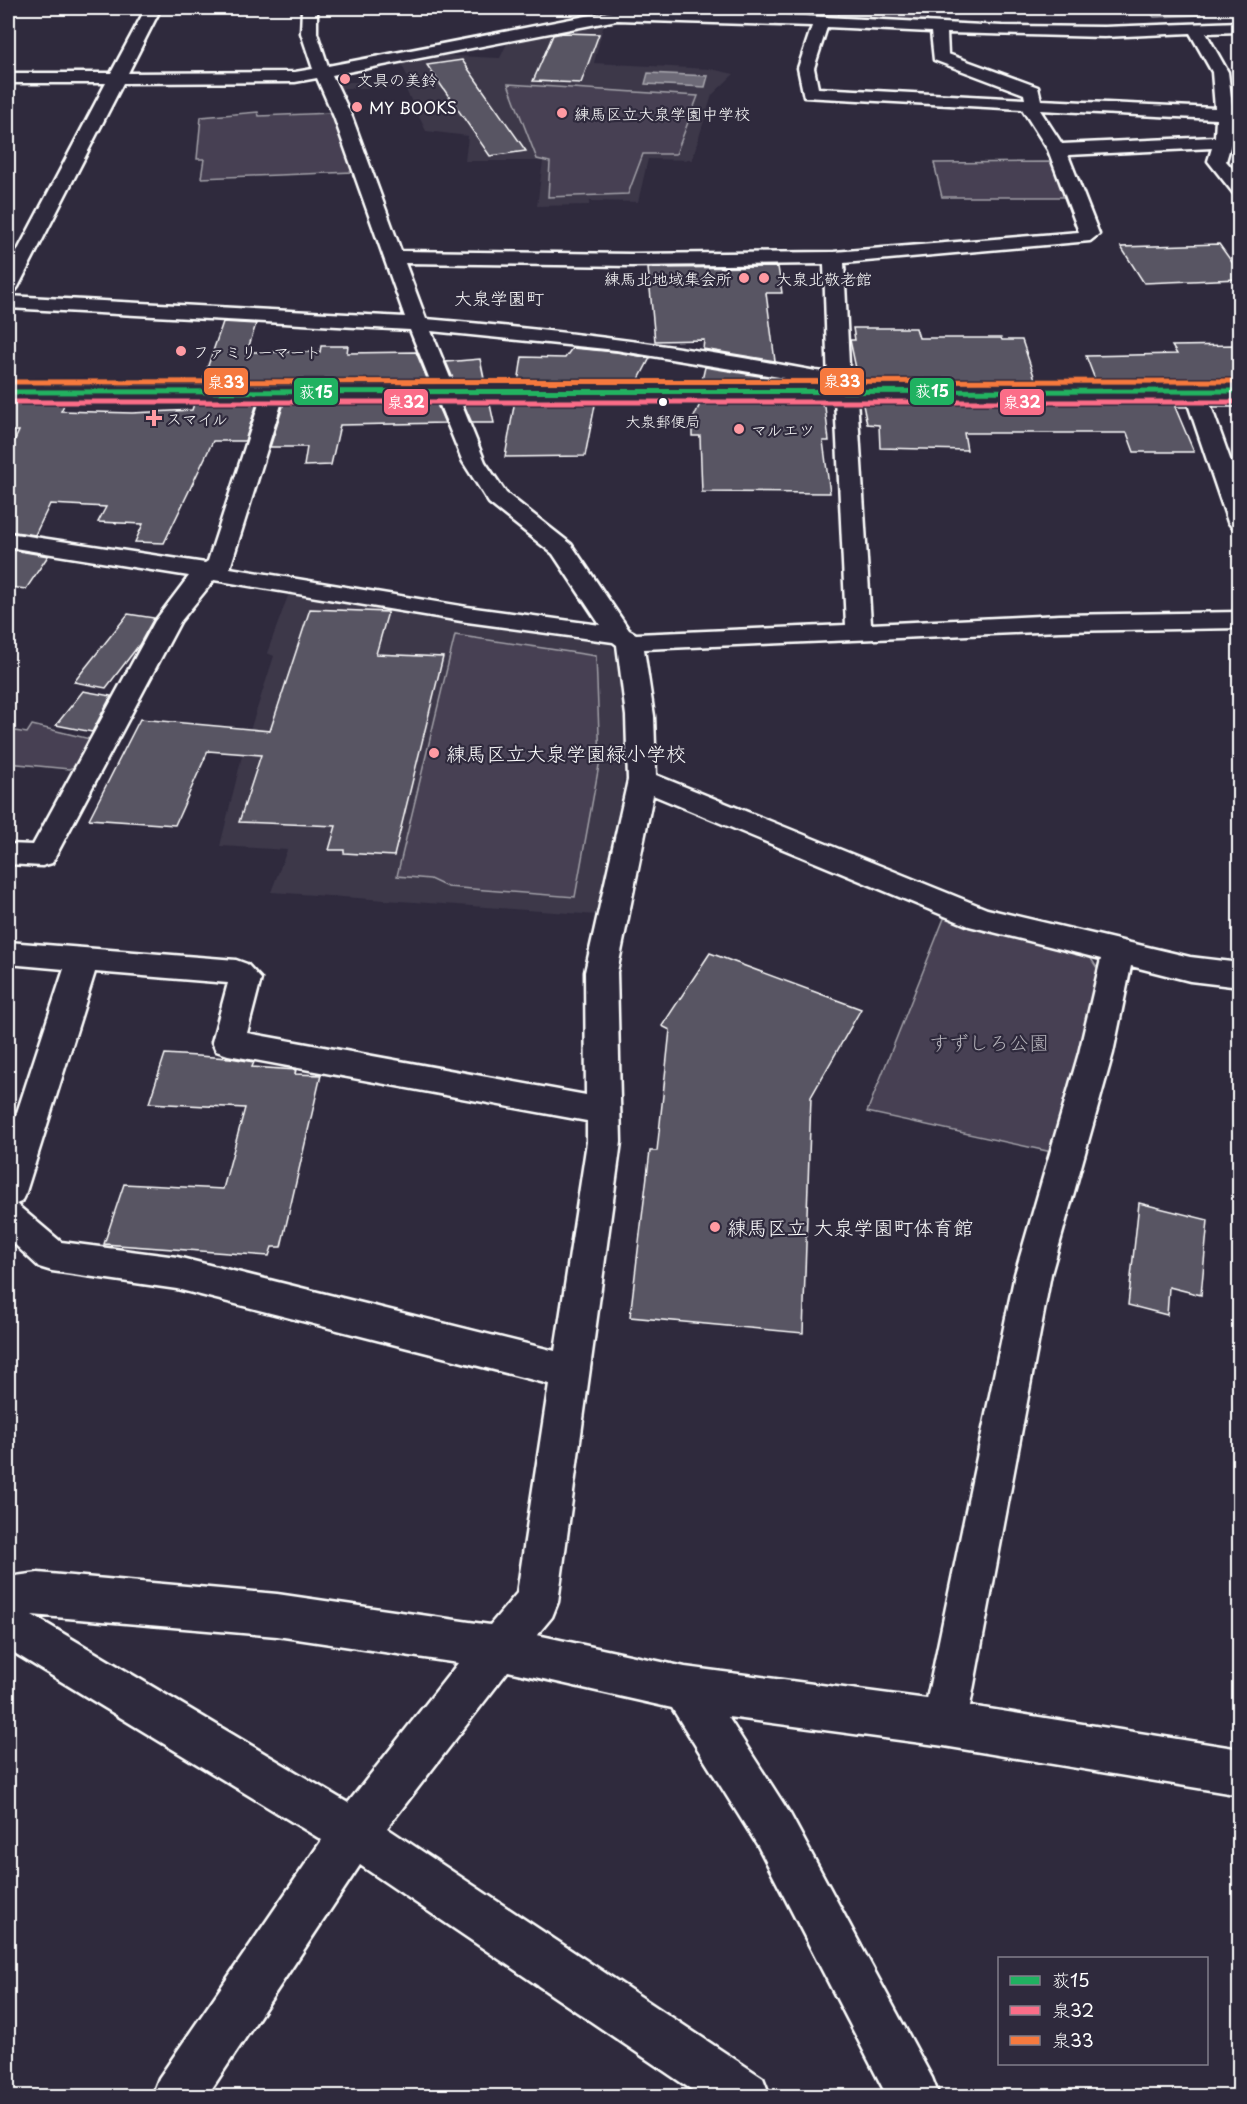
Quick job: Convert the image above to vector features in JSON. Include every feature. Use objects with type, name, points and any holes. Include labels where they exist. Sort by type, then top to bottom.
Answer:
[{"type":"street","points":[[8,287],[153,8]]},
{"type":"street","points":[[177,2097],[354,1833],[537,1602],[604,1142],[601,972],[642,780],[640,717],[625,639],[562,549],[497,498],[483,480],[461,435],[447,392],[418,325],[395,257],[310,39],[309,8]]},
{"type":"street","points":[[560,9],[939,29],[1118,31],[1234,27],[1227,8]]},
{"type":"street","points":[[8,78],[295,77],[614,13]]},
{"type":"street","points":[[1109,16],[1118,31]]},
{"type":"street","points":[[821,22],[806,68],[810,93],[1225,114]]},
{"type":"street","points":[[1195,28],[1220,72],[1225,114],[1217,161],[1239,190]]},
{"type":"street","points":[[395,257],[631,260],[834,258],[1083,237],[1089,234],[1057,150],[1029,106],[1032,91],[939,57],[939,29]]},
{"type":"street","points":[[1057,150],[1222,142]]},
{"type":"street","points":[[834,258],[859,632]]},
{"type":"street","points":[[8,302],[329,318],[530,333],[723,358],[841,388]]},
{"type":"street","points":[[8,392],[447,392],[841,388],[1239,391]]},
{"type":"street","points":[[1195,391],[1239,522]]},
{"type":"street","points":[[8,854],[42,856],[168,621],[200,578],[219,565],[274,392]]},
{"type":"street","points":[[8,540],[625,639],[1060,623],[1239,620]]},
{"type":"street","points":[[642,780],[980,918],[1190,969],[1239,975]]},
{"type":"street","points":[[944,1724],[1033,1274],[1096,1053],[1119,952]]},
{"type":"street","points":[[8,953],[236,972],[245,979],[228,1042],[603,1111]]},
{"type":"street","points":[[8,1192],[83,959]]},
{"type":"street","points":[[8,1216],[52,1256],[177,1273],[570,1372]]},
{"type":"street","points":[[8,1598],[38,1594],[277,1615],[500,1648],[685,1689],[944,1724],[1239,1772]]},
{"type":"street","points":[[8,1625],[354,1833],[745,2097]]},
{"type":"street","points":[[685,1689],[774,1830],[914,2097]]},
{"type":"shaded area","name":"練馬区立大泉学園中学校","points":[[598,22],[604,24],[594,63],[711,69],[734,74],[712,95],[692,160],[648,159],[638,202],[590,201],[589,205],[537,206],[543,161],[465,161],[468,136],[426,131],[405,88],[344,88],[340,91],[337,82],[410,82],[400,61],[433,55],[500,58],[508,41]]},
{"type":"shaded area","points":[[648,73],[708,76],[705,87],[645,84]]},
{"type":"shaded area","name":"練馬区立大泉学園緑小学校","points":[[289,593],[610,643],[618,655],[624,701],[626,754],[623,789],[597,915],[271,892],[287,850],[220,846],[243,752],[274,656],[267,653]]},
{"type":"green space","points":[[840,8],[944,8],[943,11],[929,10],[926,25],[838,18]]},
{"type":"green space","points":[[1147,8],[1197,8],[1201,15],[1154,17]]},
{"type":"green space","points":[[508,84],[698,96],[676,154],[643,154],[628,194],[548,197],[550,162],[537,159]]},
{"type":"green space","points":[[258,112],[259,116],[332,113],[353,172],[201,178],[204,159],[197,159],[201,117]]},
{"type":"green space","points":[[1052,162],[1067,197],[942,197],[934,163]]},
{"type":"green space","points":[[455,635],[596,656],[600,760],[575,897],[447,887],[430,879],[397,876]]},
{"type":"green space","points":[[32,725],[94,740],[81,764],[69,769],[8,763],[8,730],[27,733]]},
{"type":"green space","name":"すずしろ公園","points":[[945,916],[976,929],[1090,957],[1099,971],[1052,1152],[867,1112]]},
{"type":"building","points":[[599,34],[581,83],[533,81],[553,35]]},
{"type":"building","points":[[462,60],[526,151],[490,156],[427,65]]},
{"type":"building","points":[[1219,244],[1239,272],[1239,279],[1144,283],[1121,247]]},
{"type":"building","points":[[778,267],[782,293],[766,293],[775,361],[703,349],[704,340],[655,341],[648,268]]},
{"type":"building","points":[[223,322],[256,324],[247,352],[320,352],[321,346],[348,346],[347,353],[416,352],[429,383],[202,383]]},
{"type":"building","points":[[853,328],[916,328],[919,338],[1022,340],[1036,382],[859,383],[850,340],[855,340]]},
{"type":"building","points":[[1239,345],[1239,382],[1096,382],[1086,356],[1177,354],[1172,346]]},
{"type":"building","points":[[572,348],[650,358],[639,379],[600,379],[599,383],[518,383],[522,357],[565,358]]},
{"type":"building","points":[[480,359],[485,383],[455,383],[446,362]]},
{"type":"building","points":[[705,367],[801,383],[710,383],[711,381],[702,380]]},
{"type":"building","points":[[258,400],[245,441],[213,441],[164,543],[135,542],[143,524],[98,522],[106,507],[50,504],[35,535],[8,531],[8,455],[19,431],[8,431],[8,404],[64,405],[61,411],[132,413],[192,410],[195,401]]},
{"type":"building","points":[[285,400],[435,400],[445,423],[340,425],[331,465],[304,466],[307,447],[270,447]]},
{"type":"building","points":[[462,400],[489,400],[494,423],[472,423]]},
{"type":"building","points":[[515,400],[596,400],[585,456],[505,457]]},
{"type":"building","points":[[702,400],[810,400],[825,407],[829,441],[823,441],[830,493],[702,492],[700,436],[692,436],[692,421]]},
{"type":"building","points":[[862,400],[1042,400],[1044,404],[1105,404],[1103,400],[1184,400],[1187,407],[1175,407],[1194,452],[1134,452],[1127,433],[964,433],[967,450],[880,448],[879,425],[867,424]]},
{"type":"building","points":[[1211,400],[1239,400],[1239,407],[1214,407]]},
{"type":"building","points":[[8,549],[48,556],[26,589],[10,587],[8,592]]},
{"type":"building","points":[[310,609],[388,612],[376,654],[443,657],[394,856],[329,850],[336,826],[239,822],[261,755],[208,751],[175,825],[89,819],[140,719],[270,731]]},
{"type":"building","points":[[128,614],[154,618],[139,645],[106,688],[74,682]]},
{"type":"building","points":[[83,691],[111,696],[92,732],[56,725]]},
{"type":"building","points":[[710,953],[861,1009],[811,1097],[803,1333],[630,1317],[650,1151],[657,1151],[670,1030],[662,1026]]},
{"type":"building","points":[[165,1054],[230,1058],[254,1062],[252,1067],[296,1070],[295,1074],[321,1075],[281,1247],[272,1247],[269,1256],[104,1244],[124,1184],[223,1189],[245,1108],[149,1103]]},
{"type":"building","points":[[1139,1203],[1208,1220],[1201,1295],[1169,1287],[1167,1315],[1128,1305]]},
{"type":"transit line","name":"泉33","points":[[8,382],[1240,381]]},
{"type":"transit line","name":"荻15","points":[[8,392],[1240,391]]},
{"type":"transit line","name":"泉32","points":[[8,402],[1240,402]]},
{"type":"place","name":"文具の美鈴","points":[[345,79]]},
{"type":"place","name":"MY BOOKS","points":[[357,107]]},
{"type":"place","name":"練馬区立大泉学園中学校","points":[[562,113]]},
{"type":"place","name":"練馬北地域集会所","points":[[744,278]]},
{"type":"place","name":"大泉北敬老館","points":[[764,278]]},
{"type":"place","name":"ファミリーマート","points":[[181,351]]},
{"type":"place","name":"大泉郵便局","points":[[663,402]]},
{"type":"place","name":"スマイル","points":[[154,418]]},
{"type":"place","name":"マルエツ","points":[[739,429]]},
{"type":"place","name":"練馬区立大泉学園緑小学校","points":[[434,753]]},
{"type":"place","name":"練馬区立 大泉学園町体育館","points":[[715,1227]]},
{"type":"district","name":"大泉学園町","points":[[499,297]]}]
